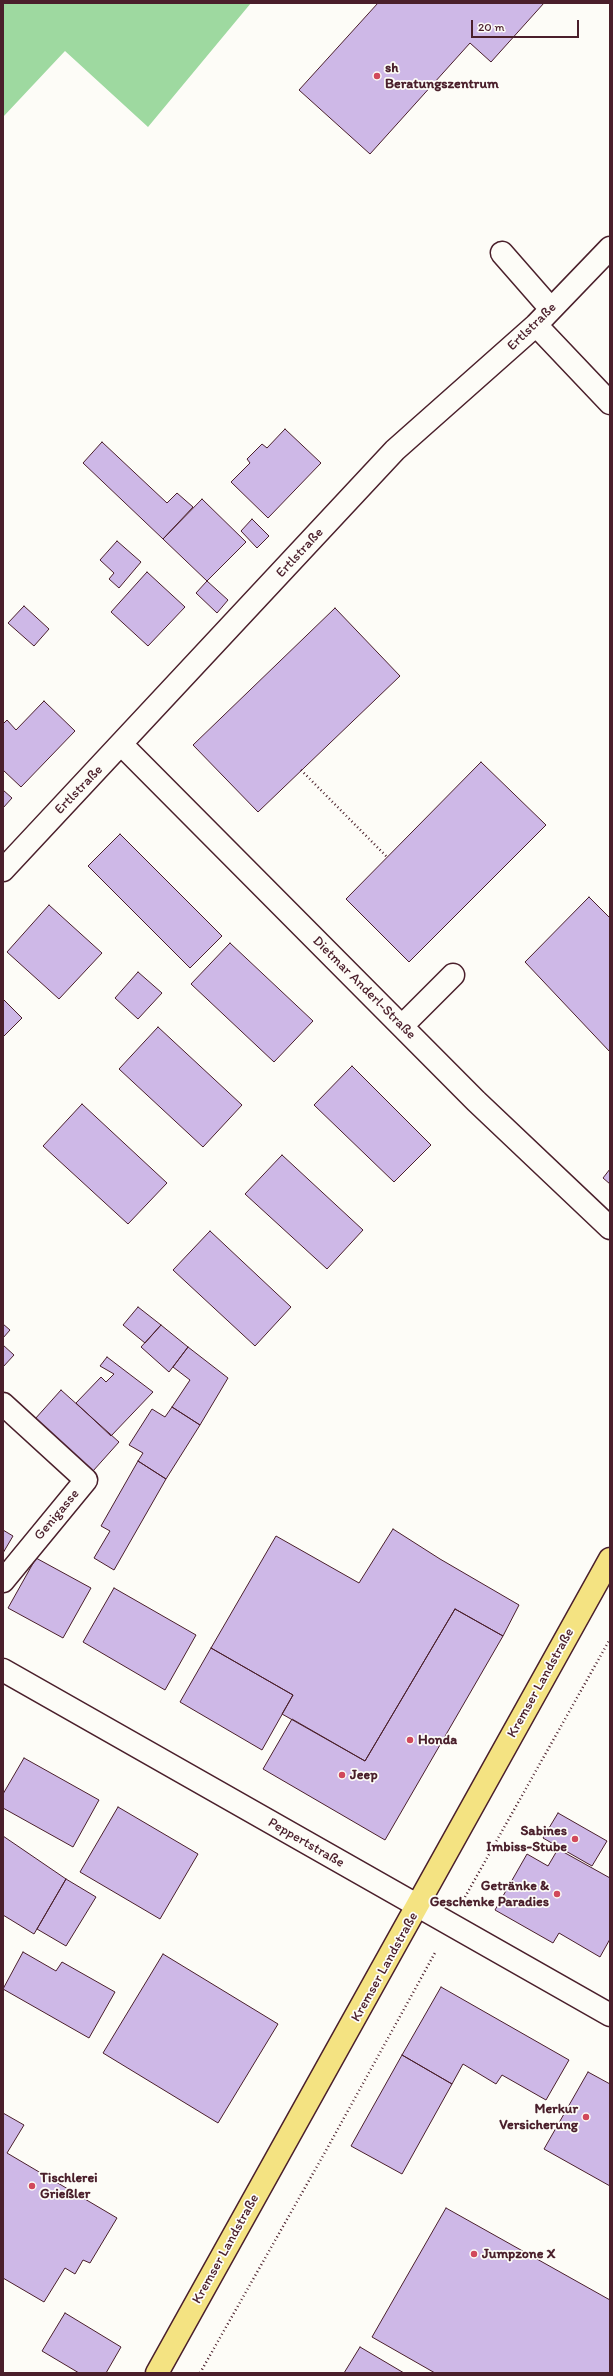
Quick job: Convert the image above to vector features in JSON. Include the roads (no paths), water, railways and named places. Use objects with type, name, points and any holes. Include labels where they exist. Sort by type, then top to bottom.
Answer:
[{"type":"main road","name":"Kremser Landstraße","points":[[157,2373],[610,1559]]},
{"type":"street","name":"Ertlstraße","points":[[3,870],[122,745],[395,450],[536,325],[610,248]]},
{"type":"street","points":[[502,253],[552,308]]},
{"type":"street","points":[[536,325],[610,403]]},
{"type":"street","name":"Dietmar Anderl-Straße","points":[[122,745],[514,1139],[610,1228]]},
{"type":"street","points":[[402,1026],[452,975]]},
{"type":"street","name":"Genigasse","points":[[3,1404],[86,1480],[3,1581]]},
{"type":"street","name":"Peppertstraße","points":[[3,1670],[610,2015]]},
{"type":"place","name":"sh Beratungszentrum","points":[[377,76]]},
{"type":"place","name":"Honda","points":[[410,1740]]},
{"type":"place","name":"Jeep","points":[[342,1775]]},
{"type":"place","name":"Sabines Imbiss-Stube","points":[[575,1839]]},
{"type":"place","name":"Getränke & Geschenke Paradies","points":[[557,1894]]},
{"type":"place","name":"Merkur Versicherung","points":[[586,2117]]},
{"type":"place","name":"Tischlerei Grießler","points":[[32,2186]]},
{"type":"place","name":"Jumpzone X","points":[[474,2254]]}]
